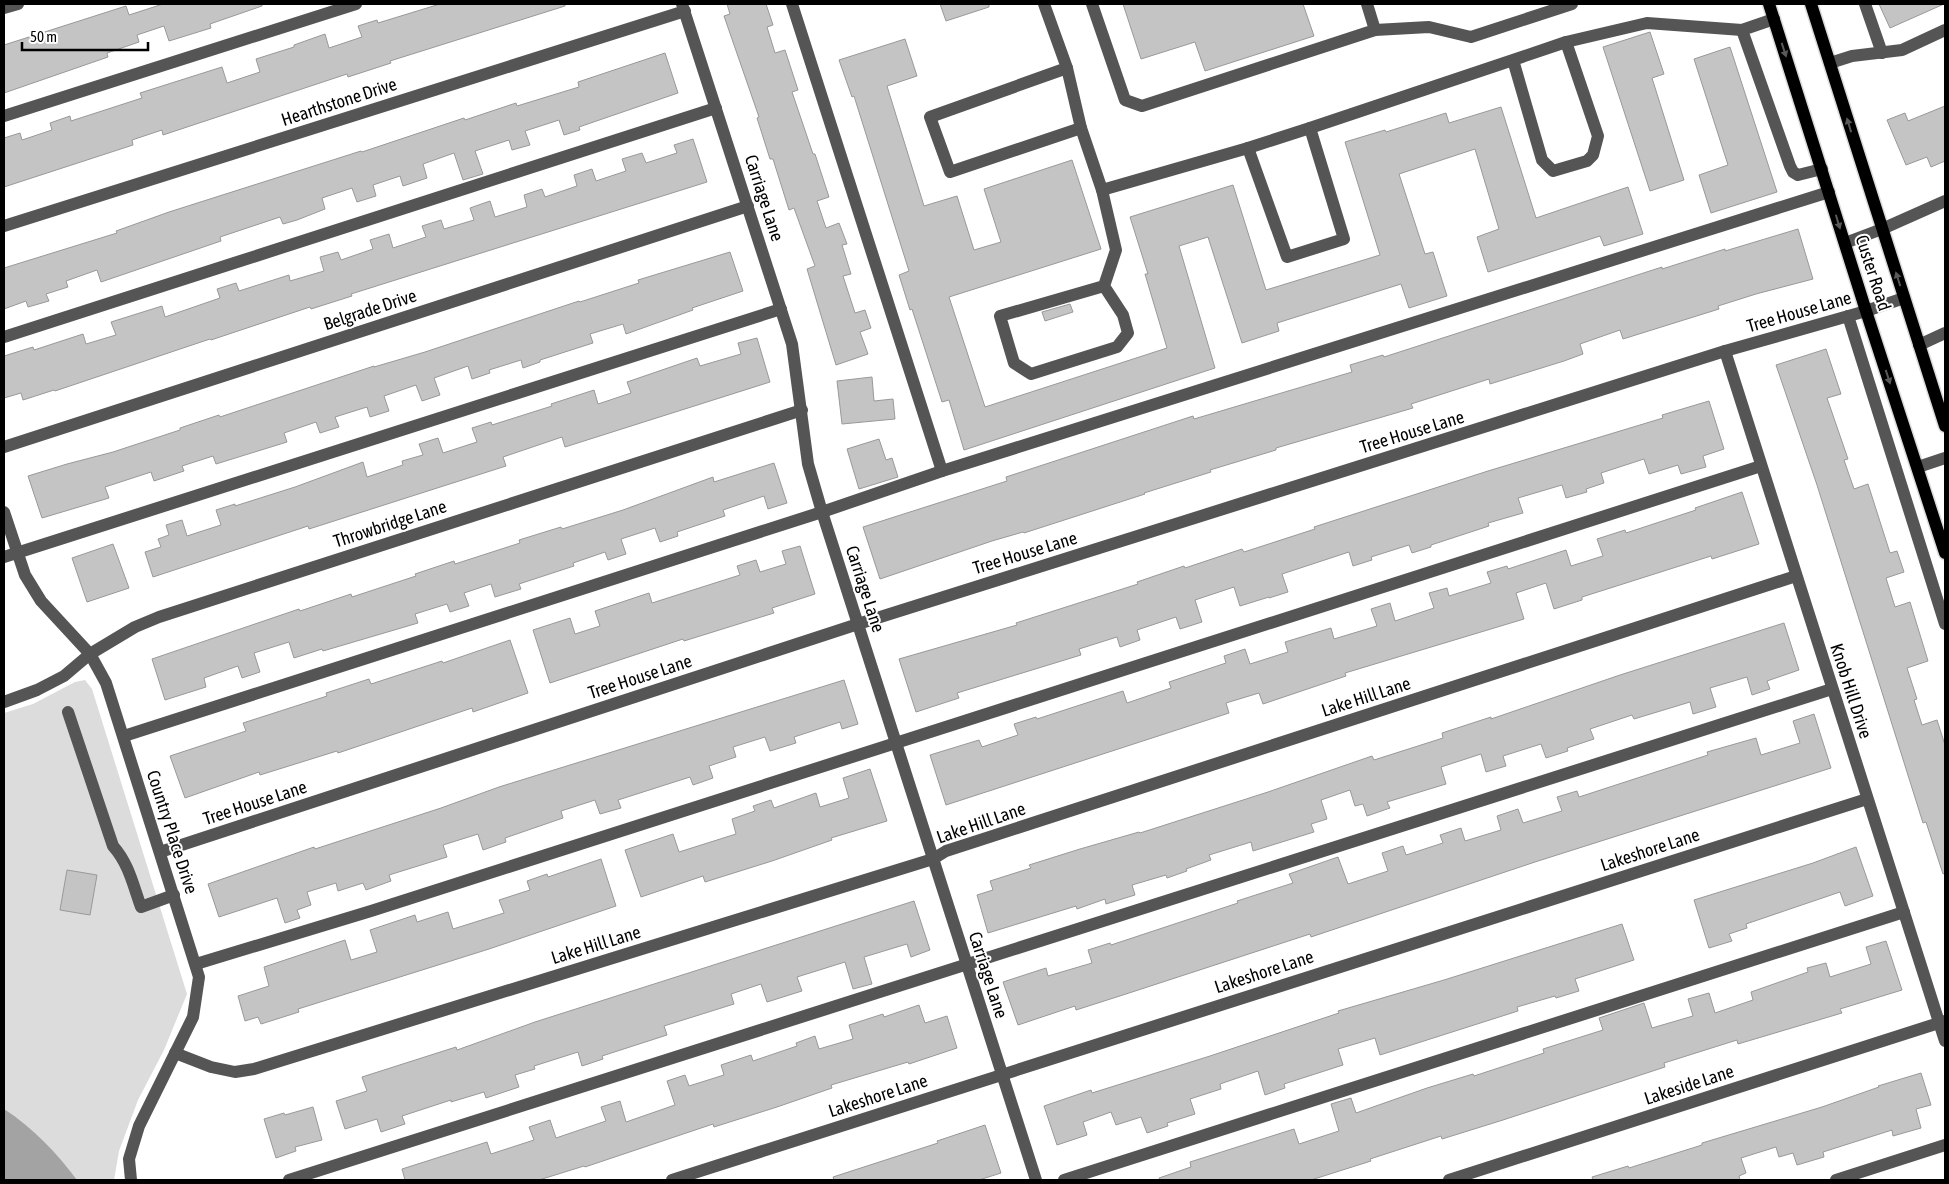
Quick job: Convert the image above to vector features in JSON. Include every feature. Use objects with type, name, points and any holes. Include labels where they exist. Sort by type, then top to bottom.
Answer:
[{"type":"main road","name":"Custer Road","points":[[1769,4],[1945,553]]},
{"type":"main road","name":"Custer Road","points":[[1811,4],[1945,426]]},
{"type":"street","points":[[4,8],[18,4]]},
{"type":"street","points":[[4,116],[356,4]]},
{"type":"street","points":[[792,4],[942,471]]},
{"type":"street","points":[[1044,4],[1067,68],[1081,128],[1102,190],[1116,250],[1104,286]]},
{"type":"street","points":[[1092,4],[1124,100],[1142,106],[1375,30],[1429,27],[1471,36],[1572,4]]},
{"type":"street","points":[[1367,4],[1375,30]]},
{"type":"street","points":[[1865,4],[1882,54]]},
{"type":"street","name":"Carriage Lane","points":[[684,7],[792,344],[808,464],[822,512],[1036,1180]]},
{"type":"street","name":"Hearthstone Drive","points":[[4,226],[684,7]]},
{"type":"street","points":[[1102,190],[1248,148],[1566,42],[1647,23],[1742,30],[1774,19]]},
{"type":"street","points":[[1742,30],[1793,172],[1798,175],[1822,169]]},
{"type":"street","points":[[1830,63],[1852,56],[1882,54],[1902,50],[1945,30]]},
{"type":"street","points":[[1512,60],[1542,160],[1553,172],[1587,161],[1594,155],[1598,136],[1566,42]]},
{"type":"street","points":[[1067,68],[930,117],[950,172],[1081,128]]},
{"type":"street","points":[[4,337],[716,108]]},
{"type":"street","points":[[1248,148],[1288,257],[1344,239],[1310,128]]},
{"type":"street","points":[[124,736],[822,512],[942,471],[1829,192]]},
{"type":"street","points":[[1845,243],[1945,201]]},
{"type":"street","name":"Belgrade Drive","points":[[4,447],[748,206]]},
{"type":"street","points":[[1104,286],[1123,315],[1128,333],[1116,347],[1032,374],[1014,363],[1000,316],[1104,286]]},
{"type":"street","name":"Tree House Lane","points":[[160,852],[858,624],[1725,352],[1904,298]]},
{"type":"street","points":[[4,557],[781,309]]},
{"type":"street","points":[[1848,316],[1945,624]]},
{"type":"street","points":[[1919,345],[1945,333]]},
{"type":"street","name":"Knob Hill Drive","points":[[1725,352],[1867,799],[1942,1022],[1945,1042]]},
{"type":"street","name":"Throwbridge Lane","points":[[4,702],[37,690],[64,676],[90,654],[135,627],[159,617],[802,410]]},
{"type":"street","points":[[1918,467],[1945,458]]},
{"type":"street","points":[[196,964],[371,911],[1761,466]]},
{"type":"street","name":"Country Place Drive","points":[[4,512],[25,575],[41,601],[90,654],[106,683],[199,977],[194,1017],[139,1126],[129,1159],[131,1180]]},
{"type":"street","name":"Lake Hill Lane","points":[[175,1053],[211,1067],[235,1072],[254,1069],[933,859],[946,851],[1796,576]]},
{"type":"street","points":[[289,1180],[1832,689]]},
{"type":"street","points":[[68,712],[113,846],[125,861],[131,874],[141,907],[174,895]]},
{"type":"street","name":"Lakeshore Lane","points":[[672,1180],[1867,799]]},
{"type":"street","points":[[1064,1180],[1904,912]]},
{"type":"street","name":"Lakeside Lane","points":[[1449,1180],[1942,1022]]},
{"type":"street","points":[[1836,1180],[1945,1145]]},
{"type":"shaded area","points":[[85,680],[92,689],[187,994],[164,1050],[138,1100],[119,1151],[114,1180],[4,1180],[4,713],[33,704],[75,682]]},
{"type":"shaded area","points":[[4,1109],[44,1141],[77,1180],[4,1180]]},
{"type":"building","points":[[163,4],[262,4],[262,6],[210,24],[211,28],[169,41],[164,26],[137,35],[139,42],[107,53],[108,57],[4,93],[4,45],[126,6],[129,15]]},
{"type":"building","points":[[440,4],[565,4],[565,6],[390,61],[391,63],[348,77],[347,74],[163,135],[162,130],[132,140],[133,145],[4,187],[4,138],[20,133],[22,140],[52,130],[50,123],[70,116],[71,121],[142,98],[140,93],[222,67],[227,83],[260,72],[256,59],[294,47],[294,45],[325,34],[329,48],[362,37],[358,26],[377,20],[378,23]]},
{"type":"building","points":[[727,4],[766,4],[773,25],[767,27],[775,53],[785,50],[798,90],[792,92],[829,197],[817,201],[826,228],[839,223],[847,244],[842,245],[851,274],[843,276],[855,313],[865,310],[871,328],[860,332],[868,354],[836,365],[807,269],[815,266],[794,208],[789,210],[773,159],[770,159],[757,118],[759,117],[724,16],[730,14]]},
{"type":"building","points":[[940,4],[989,4],[989,7],[946,21]]},
{"type":"building","points":[[1123,4],[1303,4],[1314,36],[1205,71],[1195,42],[1141,59]]},
{"type":"building","points":[[1879,4],[1944,4],[1890,28]]},
{"type":"building","points":[[1650,32],[1664,74],[1652,78],[1684,180],[1650,191],[1603,47]]},
{"type":"building","points":[[905,39],[917,76],[887,86],[924,206],[957,196],[974,250],[1001,242],[984,189],[1072,160],[1101,249],[949,297],[985,407],[1167,348],[1145,274],[1148,274],[1130,217],[1233,185],[1266,290],[1380,255],[1345,142],[1385,130],[1386,132],[1446,113],[1449,123],[1501,107],[1536,218],[1628,187],[1643,234],[1604,246],[1600,236],[1488,272],[1477,237],[1499,229],[1475,149],[1399,174],[1425,254],[1433,252],[1447,296],[1409,308],[1401,284],[1277,323],[1279,331],[1242,343],[1208,237],[1179,246],[1215,368],[964,450],[949,400],[942,402],[912,309],[910,310],[899,275],[909,271],[854,96],[852,97],[839,60]]},
{"type":"building","points":[[1730,47],[1777,192],[1711,213],[1699,175],[1728,165],[1694,59]]},
{"type":"building","points":[[665,53],[678,93],[579,127],[580,130],[564,135],[559,120],[525,131],[530,145],[512,150],[509,140],[475,151],[483,174],[463,180],[454,153],[423,164],[427,178],[403,186],[400,176],[373,185],[376,196],[357,202],[352,188],[322,198],[325,209],[297,220],[283,224],[280,217],[220,237],[221,241],[101,282],[97,270],[66,281],[68,287],[46,294],[49,301],[28,307],[26,301],[4,309],[4,268],[117,233],[116,231],[169,212],[464,118],[465,120],[516,103],[517,106],[579,87],[578,82]]},
{"type":"building","points":[[1945,106],[1945,161],[1931,167],[1927,157],[1906,165],[1887,120],[1905,113],[1908,121]]},
{"type":"building","points":[[693,139],[707,182],[351,294],[352,296],[311,309],[310,307],[210,339],[55,391],[23,400],[21,393],[4,398],[4,356],[33,347],[34,350],[83,334],[86,344],[116,335],[111,322],[162,306],[165,317],[220,298],[217,289],[236,283],[239,291],[289,275],[290,281],[324,271],[320,257],[338,252],[341,260],[373,249],[370,240],[389,234],[393,248],[426,237],[422,226],[441,220],[444,229],[474,220],[470,208],[490,201],[495,217],[527,207],[524,195],[542,189],[545,197],[577,186],[574,175],[592,169],[596,181],[626,171],[622,159],[642,153],[646,163],[677,153],[674,145]]},
{"type":"building","points":[[1798,229],[1813,279],[1718,306],[1719,309],[1623,339],[1620,330],[1580,344],[1583,354],[1564,361],[1490,384],[1489,379],[1411,404],[1413,408],[1276,448],[1276,450],[1210,470],[1211,472],[1145,494],[1024,533],[992,541],[880,579],[863,527],[1007,481],[1006,477],[1193,416],[1194,419],[1352,372],[1350,365],[1383,355],[1384,357],[1662,267],[1662,269]]},
{"type":"building","points":[[730,252],[743,291],[692,308],[693,310],[626,334],[623,324],[590,334],[593,343],[540,360],[540,362],[523,368],[521,360],[489,370],[490,373],[472,379],[468,366],[434,378],[440,395],[422,401],[416,385],[384,396],[389,411],[370,417],[367,407],[335,417],[339,427],[320,433],[316,422],[284,433],[287,442],[216,464],[213,456],[182,466],[184,471],[154,481],[151,472],[105,487],[109,498],[42,518],[28,476],[113,452],[219,415],[220,417],[374,366],[425,352],[639,283],[638,280]]},
{"type":"building","points":[[1070,304],[1073,312],[1045,321],[1042,312]]},
{"type":"building","points":[[757,338],[770,382],[565,447],[562,437],[503,457],[506,466],[309,529],[308,526],[153,577],[145,552],[161,547],[158,539],[169,535],[166,525],[182,520],[187,536],[221,525],[216,510],[295,487],[363,462],[367,477],[403,465],[402,461],[423,455],[419,444],[438,438],[443,453],[477,442],[472,428],[491,422],[492,425],[552,406],[551,404],[594,390],[598,404],[631,393],[627,382],[697,358],[700,366],[741,354],[738,343]]},
{"type":"building","points":[[1826,349],[1841,394],[1827,398],[1848,459],[1844,460],[1854,489],[1868,484],[1890,553],[1897,551],[1904,572],[1886,578],[1895,607],[1910,602],[1928,661],[1907,668],[1917,699],[1914,700],[1922,725],[1937,720],[1945,745],[1945,873],[1943,874],[1926,822],[1923,823],[1817,485],[1776,365]]},
{"type":"building","points":[[872,377],[874,401],[893,399],[895,419],[842,424],[837,381]]},
{"type":"building","points":[[1709,401],[1724,449],[1703,456],[1706,467],[1681,474],[1678,465],[1649,474],[1644,459],[1601,473],[1604,483],[1586,489],[1587,492],[1566,498],[1562,485],[1518,498],[1523,513],[1488,523],[1489,526],[1431,545],[1431,547],[1412,553],[1409,545],[1371,557],[1372,560],[1353,566],[1349,552],[1282,574],[1288,592],[1240,606],[1234,587],[1195,600],[1202,622],[1180,629],[1176,617],[1137,630],[1140,640],[1120,647],[1117,637],[1079,649],[1081,655],[957,693],[959,698],[916,712],[899,659],[1017,625],[1016,623],[1138,584],[1137,582],[1184,566],[1185,568],[1242,549],[1244,552],[1315,529],[1314,527],[1488,471],[1663,418],[1662,415]]},
{"type":"building","points":[[879,439],[886,460],[892,458],[898,477],[859,489],[847,449]]},
{"type":"building","points":[[774,463],[787,503],[768,509],[764,496],[723,510],[725,516],[677,532],[678,536],[660,542],[655,528],[621,539],[626,554],[608,560],[605,552],[573,563],[574,566],[519,584],[521,589],[495,597],[491,584],[464,593],[469,606],[450,612],[447,604],[415,614],[418,623],[323,651],[322,649],[294,658],[289,642],[254,653],[260,672],[242,678],[238,666],[204,678],[206,687],[165,700],[152,659],[299,609],[300,611],[351,594],[352,597],[454,561],[455,564],[520,543],[519,540],[623,510],[713,477],[714,482]]},
{"type":"building","points":[[1742,492],[1759,544],[1712,559],[1711,556],[1582,597],[1582,600],[1554,609],[1546,583],[1516,593],[1524,619],[1345,673],[1346,676],[1263,704],[1259,693],[1226,703],[1229,713],[946,805],[930,755],[979,740],[982,747],[1018,735],[1014,724],[1036,717],[1037,719],[1123,691],[1127,703],[1171,688],[1169,682],[1226,663],[1224,656],[1245,649],[1250,664],[1288,652],[1285,642],[1331,628],[1334,639],[1377,626],[1371,609],[1390,603],[1395,621],[1434,608],[1429,593],[1447,588],[1449,596],[1491,583],[1487,572],[1507,566],[1508,569],[1566,550],[1571,566],[1603,556],[1597,539],[1625,530],[1626,533],[1696,510],[1695,508]]},
{"type":"building","points":[[113,544],[129,588],[87,602],[72,558]]},
{"type":"building","points":[[800,546],[815,594],[772,608],[774,613],[684,641],[683,639],[550,683],[533,630],[570,618],[575,634],[600,626],[595,611],[649,593],[652,603],[740,575],[737,566],[756,560],[760,572],[786,564],[782,551]]},
{"type":"building","points":[[1784,623],[1799,670],[1767,681],[1770,689],[1752,695],[1747,677],[1710,688],[1716,707],[1693,714],[1690,702],[1634,719],[1632,715],[1590,729],[1594,739],[1567,748],[1568,751],[1546,758],[1541,744],[1503,756],[1506,766],[1486,772],[1481,754],[1441,767],[1446,784],[1387,802],[1390,808],[1367,816],[1363,804],[1355,806],[1350,790],[1321,800],[1327,819],[1311,824],[1314,832],[1253,851],[1251,842],[1209,855],[1211,860],[1186,869],[1187,871],[1167,878],[1166,875],[1132,885],[1135,895],[1106,904],[1105,899],[1077,909],[1076,906],[988,933],[977,895],[993,890],[990,881],[1031,868],[1029,865],[1140,833],[1372,756],[1374,760],[1443,738],[1442,733],[1491,717],[1491,719],[1620,675]]},
{"type":"building","points":[[510,640],[528,693],[473,712],[472,708],[338,753],[337,751],[260,775],[259,772],[185,798],[170,756],[246,731],[243,723],[327,696],[326,693],[369,679],[371,684],[442,661],[443,663]]},
{"type":"building","points":[[844,680],[858,724],[842,729],[840,722],[794,737],[796,743],[770,751],[765,737],[733,747],[736,757],[709,766],[713,778],[693,785],[690,777],[618,800],[621,808],[600,814],[595,800],[561,811],[563,818],[505,838],[506,842],[483,850],[478,834],[443,845],[447,857],[389,875],[391,881],[366,890],[363,883],[338,891],[336,883],[307,892],[311,905],[297,910],[300,918],[285,923],[277,898],[219,917],[208,884],[314,847],[315,849],[441,808],[499,787]]},
{"type":"building","points":[[1814,714],[1831,768],[1535,862],[1311,937],[1310,934],[1076,1010],[1075,1006],[1018,1025],[1003,982],[1046,968],[1048,976],[1092,963],[1088,950],[1110,943],[1111,945],[1293,883],[1289,874],[1338,857],[1348,884],[1388,871],[1382,853],[1403,846],[1406,855],[1443,843],[1440,835],[1461,828],[1465,841],[1501,830],[1497,816],[1518,809],[1523,823],[1562,811],[1557,797],[1577,791],[1579,797],[1708,755],[1707,752],[1756,738],[1761,755],[1800,743],[1793,721]]},
{"type":"building","points":[[870,769],[887,821],[831,838],[832,840],[772,861],[705,882],[703,876],[641,897],[625,850],[673,834],[679,852],[736,834],[732,819],[755,811],[753,806],[771,800],[774,808],[816,793],[820,807],[849,798],[843,778]]},
{"type":"building","points":[[1856,847],[1873,896],[1845,906],[1840,892],[1746,924],[1747,928],[1729,934],[1732,941],[1709,948],[1694,900],[1813,863]]},
{"type":"building","points":[[601,859],[616,906],[489,949],[298,1009],[299,1012],[261,1024],[258,1017],[245,1021],[238,996],[269,986],[264,967],[345,940],[351,960],[377,952],[370,930],[415,915],[417,922],[448,912],[453,929],[504,913],[499,900],[530,890],[527,881],[547,874],[548,877]]},
{"type":"building","points":[[67,870],[97,875],[90,915],[60,910]]},
{"type":"building","points":[[914,901],[930,950],[911,957],[907,944],[864,957],[872,984],[853,989],[845,962],[797,977],[802,991],[767,1002],[761,984],[731,994],[734,1004],[664,1026],[667,1035],[602,1056],[603,1059],[582,1066],[578,1052],[534,1066],[535,1069],[515,1075],[519,1087],[486,1098],[484,1092],[451,1102],[451,1100],[402,1116],[405,1124],[381,1132],[377,1119],[345,1129],[336,1101],[367,1091],[362,1077],[456,1047],[457,1050],[535,1022]]},
{"type":"building","points":[[1622,924],[1634,960],[1575,979],[1579,991],[1517,1007],[1518,1011],[1380,1055],[1375,1038],[1338,1049],[1343,1065],[1284,1084],[1285,1088],[1265,1095],[1258,1071],[1220,1084],[1221,1089],[1190,1099],[1195,1114],[1167,1123],[1168,1126],[1147,1133],[1141,1117],[1116,1125],[1111,1112],[1083,1122],[1087,1135],[1057,1145],[1044,1106],[1091,1090],[1092,1093],[1210,1056],[1339,1013],[1338,1011]]},
{"type":"building","points":[[1886,941],[1902,990],[1840,1009],[1842,1013],[1738,1044],[1737,1040],[1664,1063],[1665,1067],[1442,1139],[1441,1136],[1311,1180],[1160,1180],[1159,1178],[1191,1167],[1190,1162],[1294,1129],[1299,1144],[1339,1131],[1331,1104],[1351,1098],[1356,1113],[1427,1088],[1473,1074],[1474,1076],[1544,1053],[1543,1049],[1603,1030],[1599,1018],[1644,1003],[1652,1028],[1693,1016],[1688,999],[1709,993],[1715,1013],[1753,1000],[1751,992],[1808,972],[1807,968],[1826,963],[1830,977],[1871,964],[1866,947]]},
{"type":"building","points":[[919,1005],[925,1023],[947,1016],[957,1048],[909,1064],[908,1062],[831,1085],[832,1088],[777,1107],[714,1127],[713,1124],[585,1167],[539,1180],[405,1180],[402,1169],[487,1142],[491,1154],[534,1140],[529,1127],[550,1120],[556,1138],[606,1121],[601,1107],[620,1101],[626,1122],[675,1105],[667,1081],[685,1075],[689,1086],[724,1075],[721,1065],[751,1055],[753,1061],[797,1046],[796,1043],[815,1036],[819,1049],[853,1039],[849,1025],[883,1014],[884,1017]]},
{"type":"building","points":[[1921,1073],[1931,1105],[1916,1109],[1921,1128],[1893,1136],[1892,1130],[1823,1152],[1824,1157],[1797,1165],[1793,1153],[1779,1157],[1776,1147],[1741,1158],[1746,1173],[1739,1176],[1740,1180],[1593,1180],[1592,1177],[1628,1166],[1629,1168],[1702,1145],[1702,1143],[1822,1107],[1878,1086]]},
{"type":"building","points":[[313,1107],[322,1140],[295,1147],[296,1151],[276,1158],[264,1119]]},
{"type":"building","points":[[985,1125],[1001,1173],[979,1180],[834,1180],[833,1177],[938,1143],[937,1141]]}]
